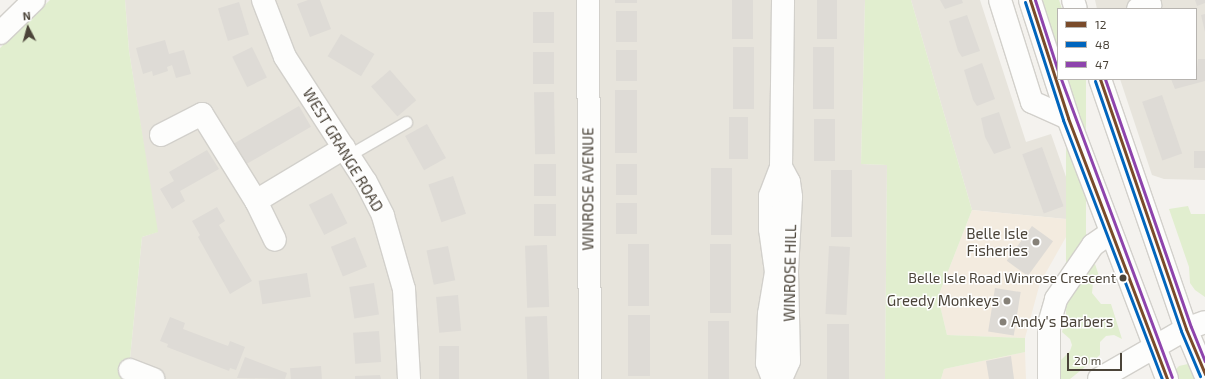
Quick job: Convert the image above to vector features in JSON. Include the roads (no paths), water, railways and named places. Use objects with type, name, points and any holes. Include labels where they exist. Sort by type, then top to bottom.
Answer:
[{"type":"street","points":[[0,33],[34,0]]},
{"type":"street","name":"WEST GRANGE ROAD","points":[[263,0],[285,57],[346,152],[383,216],[395,252],[404,289],[409,379]]},
{"type":"street","name":"WINROSE AVENUE","points":[[588,0],[590,379]]},
{"type":"street","name":"WINROSE HILL","points":[[781,379],[789,361],[781,272],[770,229],[770,196],[780,167],[783,0]]},
{"type":"street","points":[[1000,0],[1032,102],[1068,118]]},
{"type":"street","points":[[1030,0],[1068,118],[1110,233],[1167,379]]},
{"type":"street","points":[[1100,80],[1196,325],[1205,374]]},
{"type":"street","points":[[161,135],[202,114],[256,201],[275,240]]},
{"type":"street","points":[[256,201],[346,152]]},
{"type":"street","points":[[1049,379],[1049,324],[1056,299],[1093,245],[1110,233]]},
{"type":"street","name":"WINROSE HILL","points":[[773,379],[767,363],[769,314],[781,272]]},
{"type":"street","points":[[1099,379],[1196,325]]},
{"type":"street","points":[[130,370],[153,379]]},
{"type":"lane","points":[[346,152],[406,122]]},
{"type":"place","name":"Belle Isle Fisheries","points":[[1036,242]]},
{"type":"place","name":"Belle Isle Road Winrose Crescent","points":[[1123,278]]},
{"type":"place","name":"Greedy Monkeys","points":[[1007,301]]},
{"type":"place","name":"Andy's Barbers","points":[[1003,322]]}]
